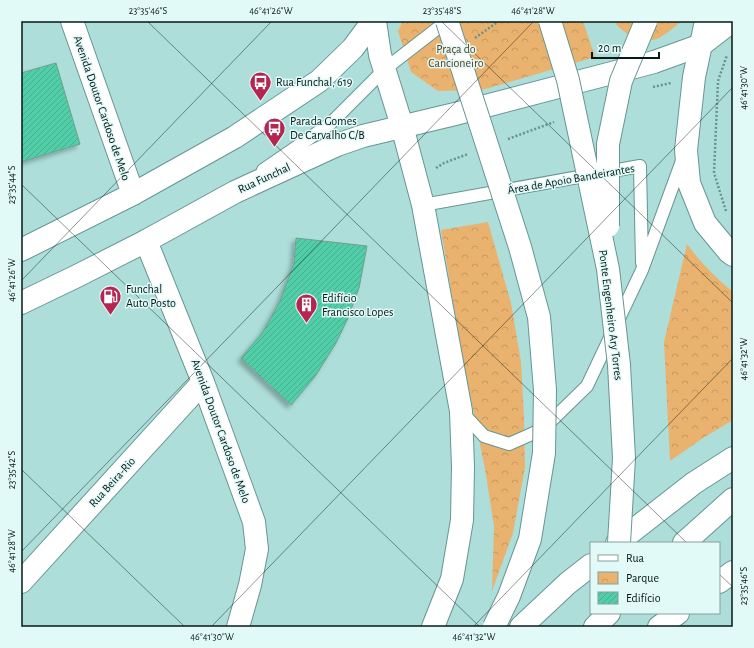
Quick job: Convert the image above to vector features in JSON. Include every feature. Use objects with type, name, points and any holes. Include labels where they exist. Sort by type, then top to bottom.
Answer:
[{"type":"main road","name":"Avenida Doutor Cardoso de Melo","points":[[72,21],[133,194]]},
{"type":"main road","points":[[21,250],[133,194],[235,137],[319,81],[353,48],[374,21]]},
{"type":"main road","points":[[374,21],[380,55],[402,126],[423,205],[461,411],[463,467],[462,520],[452,579],[433,627]]},
{"type":"main road","points":[[447,21],[520,247],[539,317],[545,390],[544,453],[530,539],[509,596],[494,627]]},
{"type":"main road","name":"Ponte Engenheiro Ary Torres","points":[[550,21],[568,80],[608,270],[619,365],[624,458],[618,542]]},
{"type":"main road","points":[[608,270],[608,144],[621,81],[646,21]]},
{"type":"main road","points":[[706,21],[694,77],[686,150],[689,183],[705,223],[729,252],[733,254]]},
{"type":"main road","name":"Rua Funchal","points":[[21,302],[146,241],[235,192],[337,146],[364,136],[654,62],[701,44],[732,21]]},
{"type":"main road","name":"Avenida Doutor Cardoso de Melo","points":[[146,241],[203,382],[254,522],[257,549],[250,585],[238,627]]},
{"type":"main road","name":"Rua Beira-Rio","points":[[21,582],[203,382]]},
{"type":"main road","points":[[619,542],[694,483],[733,458]]},
{"type":"main road","points":[[685,542],[733,499]]},
{"type":"main road","points":[[521,627],[568,583],[590,566]]},
{"type":"main road","points":[[720,581],[733,572]]},
{"type":"main road","points":[[595,627],[608,614]]},
{"type":"main road","points":[[613,627],[615,614]]},
{"type":"main road","points":[[659,627],[677,614]]},
{"type":"lane","points":[[235,192],[271,164],[330,124],[385,69],[447,21]]},
{"type":"lane","name":"Área de Apoio Bandeirantes","points":[[461,411],[484,436],[509,444],[534,433],[548,424],[587,386],[642,270],[686,150]]},
{"type":"lane","name":"Área de Apoio Bandeirantes","points":[[423,205],[640,166],[642,270]]},
{"type":"path","points":[[729,53],[725,57],[718,81],[714,173],[726,212],[730,216]]},
{"type":"green space","name":"Praça do Cancioneiro","points":[[403,21],[583,21],[595,57],[482,90],[438,91],[411,72],[398,31]]},
{"type":"green space","points":[[614,21],[682,21],[659,38],[646,40],[628,34]]},
{"type":"green space","points":[[488,222],[511,303],[521,362],[525,467],[513,533],[492,591],[494,526],[485,469],[461,350],[441,230]]},
{"type":"green space","points":[[687,244],[708,270],[733,292],[733,420],[703,438],[670,461],[664,342]]},
{"type":"building","points":[[56,63],[80,144],[21,162],[21,73]]},
{"type":"building","name":"Edifício Francisco Lopes","points":[[296,238],[367,246],[359,288],[348,318],[336,343],[316,375],[291,405],[241,358],[263,332],[280,301],[294,263]]},
{"type":"place","name":"Rua Funchal, 619","points":[[260,102]]},
{"type":"place","name":"Parada Gomes De Carvalho C/B","points":[[275,148]]},
{"type":"place","name":"Funchal Auto Posto","points":[[110,316]]},
{"type":"place","name":"Edifício Francisco Lopes","points":[[306,324]]}]
